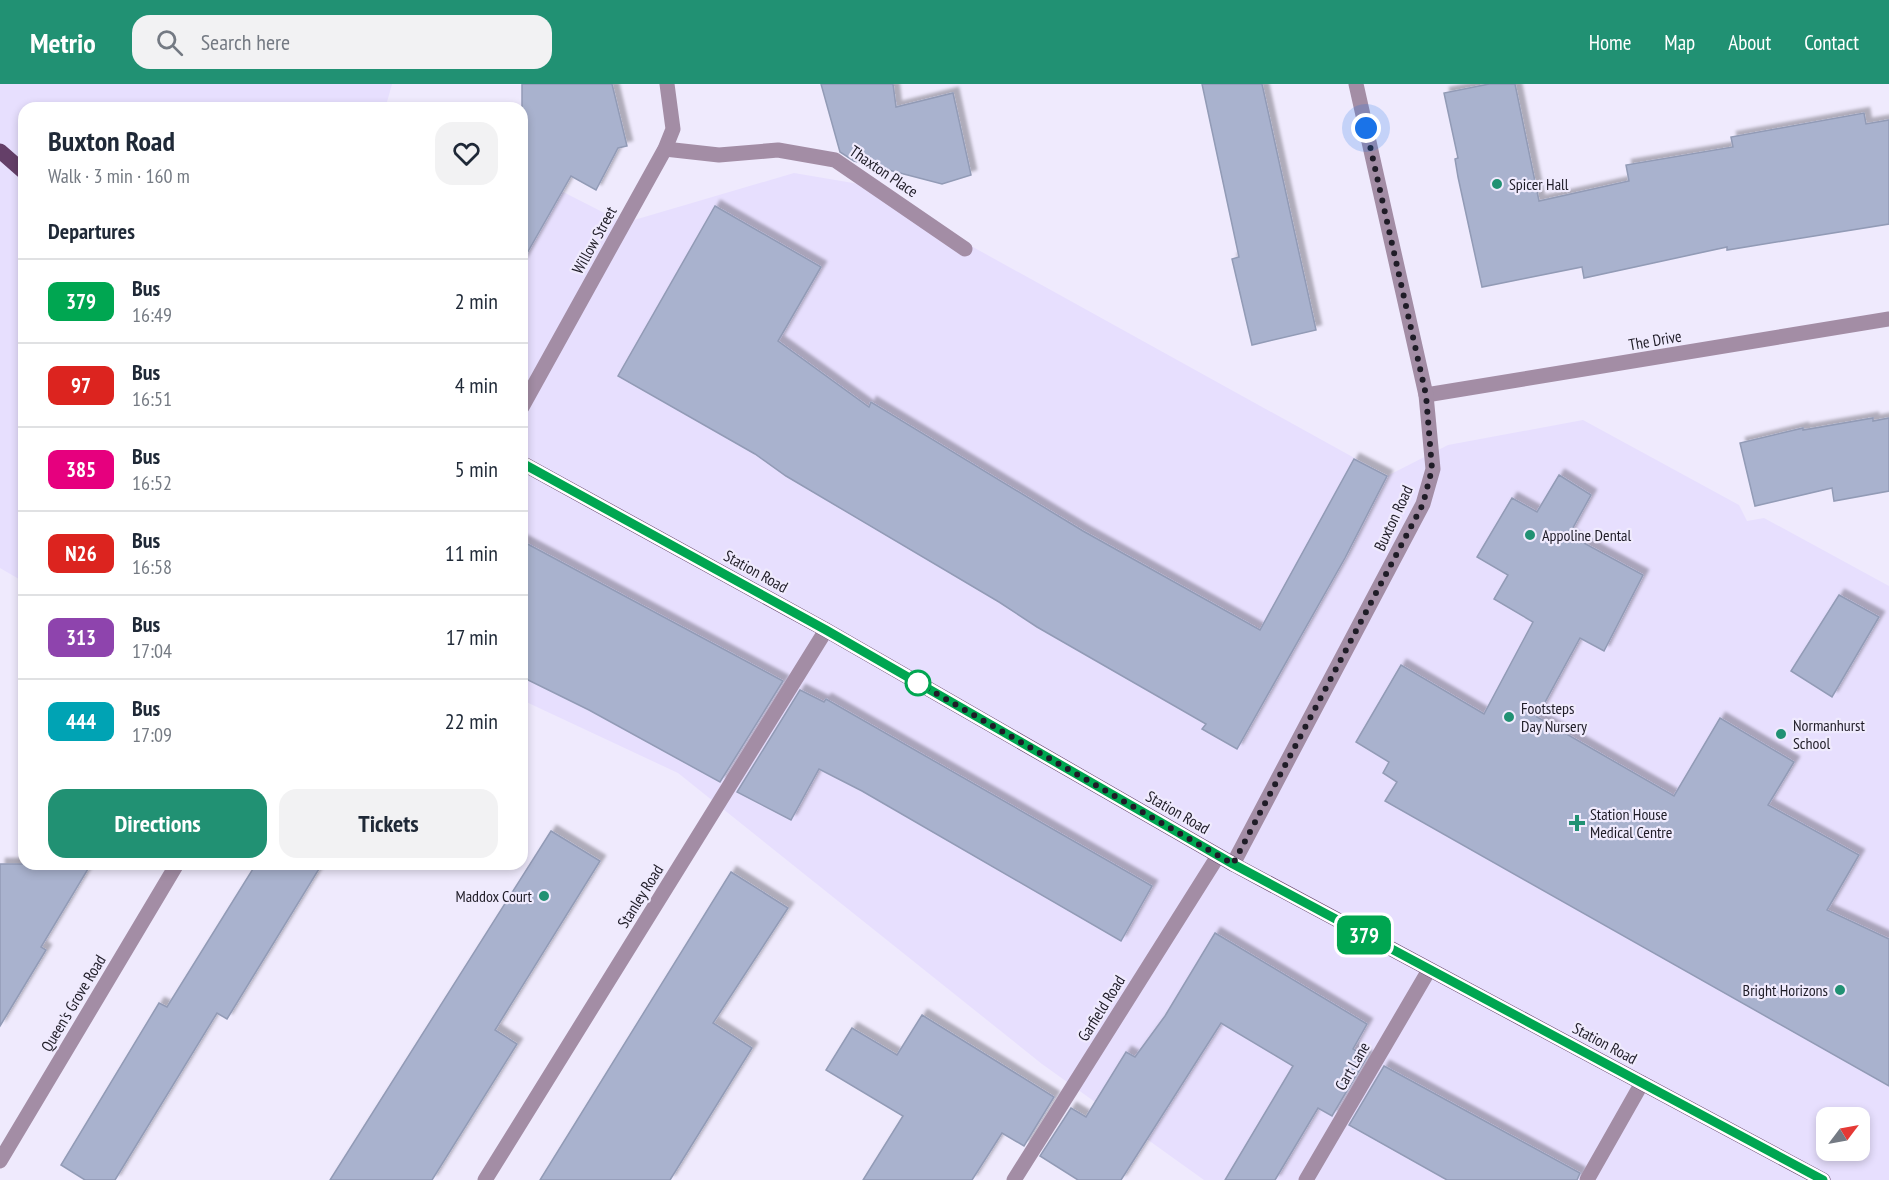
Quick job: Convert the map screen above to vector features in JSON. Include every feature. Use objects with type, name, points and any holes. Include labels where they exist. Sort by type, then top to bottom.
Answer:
[{"type":"main road","points":[[0,151],[18,167]]},
{"type":"main road","name":"Station Road","points":[[528,466],[826,630],[1218,856],[1823,1180]]},
{"type":"street","name":"Willow Street","points":[[528,396],[665,149],[673,129],[667,84]]},
{"type":"street","name":"Buxton Road","points":[[1233,864],[1423,504],[1432,469],[1426,395],[1356,84]]},
{"type":"street","name":"Thaxton Place","points":[[665,149],[719,155],[778,150],[835,160],[965,249]]},
{"type":"street","name":"The Drive","points":[[1426,395],[1889,319]]},
{"type":"street","name":"Stanley Road","points":[[485,1180],[826,630]]},
{"type":"street","name":"Garfield Road","points":[[1014,1180],[1218,856]]},
{"type":"street","name":"Queen's Grove Road","points":[[0,1161],[173,870]]},
{"type":"street","name":"Cart Lane","points":[[1306,1180],[1430,970]]},
{"type":"street","points":[[1587,1180],[1642,1083]]},
{"type":"shaded area","points":[[0,84],[392,84],[387,102],[18,102],[18,578],[0,568]]},
{"type":"shaded area","points":[[794,173],[859,184],[1387,476],[1448,445],[1583,420],[1739,505],[1747,521],[1764,518],[1889,586],[1889,1180],[1204,1180],[1042,1064],[678,773],[528,703],[528,174],[624,223]]},
{"type":"building","points":[[522,84],[612,84],[627,146],[618,148],[596,190],[571,176],[528,251],[528,102],[522,102]]},
{"type":"building","points":[[821,84],[893,84],[896,107],[953,93],[971,175],[942,184],[854,161],[840,152]]},
{"type":"building","points":[[1202,84],[1262,84],[1316,330],[1252,345],[1232,259],[1239,257]]},
{"type":"building","points":[[1489,84],[1515,84],[1539,201],[1629,181],[1626,165],[1733,147],[1731,137],[1864,113],[1866,124],[1889,120],[1889,224],[1727,250],[1727,247],[1584,278],[1582,267],[1482,287],[1458,177],[1455,159],[1458,158],[1444,93]]},
{"type":"building","points":[[715,206],[821,267],[778,341],[869,407],[871,402],[1083,531],[1260,630],[1354,459],[1387,476],[1345,558],[1237,749],[1202,729],[1206,724],[1037,627],[999,602],[786,476],[755,454],[618,376]]},
{"type":"building","points":[[1873,418],[1873,421],[1889,418],[1889,491],[1834,501],[1832,488],[1755,506],[1740,443],[1803,428],[1803,430]]},
{"type":"building","points":[[1559,475],[1591,495],[1569,535],[1643,575],[1604,651],[1580,638],[1537,717],[1674,796],[1720,718],[1794,762],[1768,805],[1859,855],[1827,910],[1889,939],[1889,1086],[1385,801],[1397,782],[1383,773],[1389,762],[1356,742],[1401,665],[1484,714],[1533,622],[1494,599],[1508,575],[1477,557],[1512,498],[1537,512]]},
{"type":"building","points":[[528,544],[783,681],[720,782],[589,710],[528,680]]},
{"type":"building","points":[[1839,595],[1879,617],[1832,697],[1791,671]]},
{"type":"building","points":[[800,690],[824,702],[826,699],[1152,886],[1121,941],[862,791],[819,769],[791,820],[737,792]]},
{"type":"building","points":[[551,831],[600,861],[495,1030],[517,1044],[432,1180],[330,1180],[528,870]]},
{"type":"building","points":[[0,864],[18,864],[18,870],[87,870],[41,947],[46,950],[0,1026]]},
{"type":"building","points":[[252,870],[318,870],[227,1019],[217,1013],[115,1180],[85,1180],[61,1165],[159,1003],[167,1007]]},
{"type":"building","points":[[731,872],[788,908],[713,1023],[752,1048],[670,1180],[540,1180]]},
{"type":"building","points":[[1215,933],[1367,1024],[1353,1049],[1367,1057],[1332,1116],[1318,1108],[1275,1180],[1225,1180],[1293,1066],[1221,1023],[1121,1180],[1078,1180],[1040,1156],[1071,1108],[1086,1117],[1126,1052],[1135,1057],[1165,1016]]},
{"type":"building","points":[[922,1015],[1054,1097],[1024,1146],[1002,1133],[972,1180],[863,1180],[903,1116],[826,1070],[852,1028],[897,1055]]},
{"type":"building","points":[[1384,1066],[1580,1173],[1577,1180],[1447,1180],[1349,1125]]},
{"type":"bus line","name":"379","points":[[528,466],[826,630],[1233,864],[1823,1180]]},
{"type":"place","name":"Spicer Hall","points":[[1497,184]]},
{"type":"place","name":"Appoline Dental","points":[[1530,535]]},
{"type":"place","name":"Footsteps Day Nursery","points":[[1509,717]]},
{"type":"place","name":"Normanhurst School","points":[[1781,734]]},
{"type":"place","name":"Station House Medical Centre","points":[[1577,823]]},
{"type":"place","name":"Maddox Court","points":[[544,896]]},
{"type":"place","name":"Bright Horizons","points":[[1840,990]]},
{"type":"route","points":[[918,683],[1233,864],[1423,504],[1432,469],[1426,395],[1366,128]]}]
